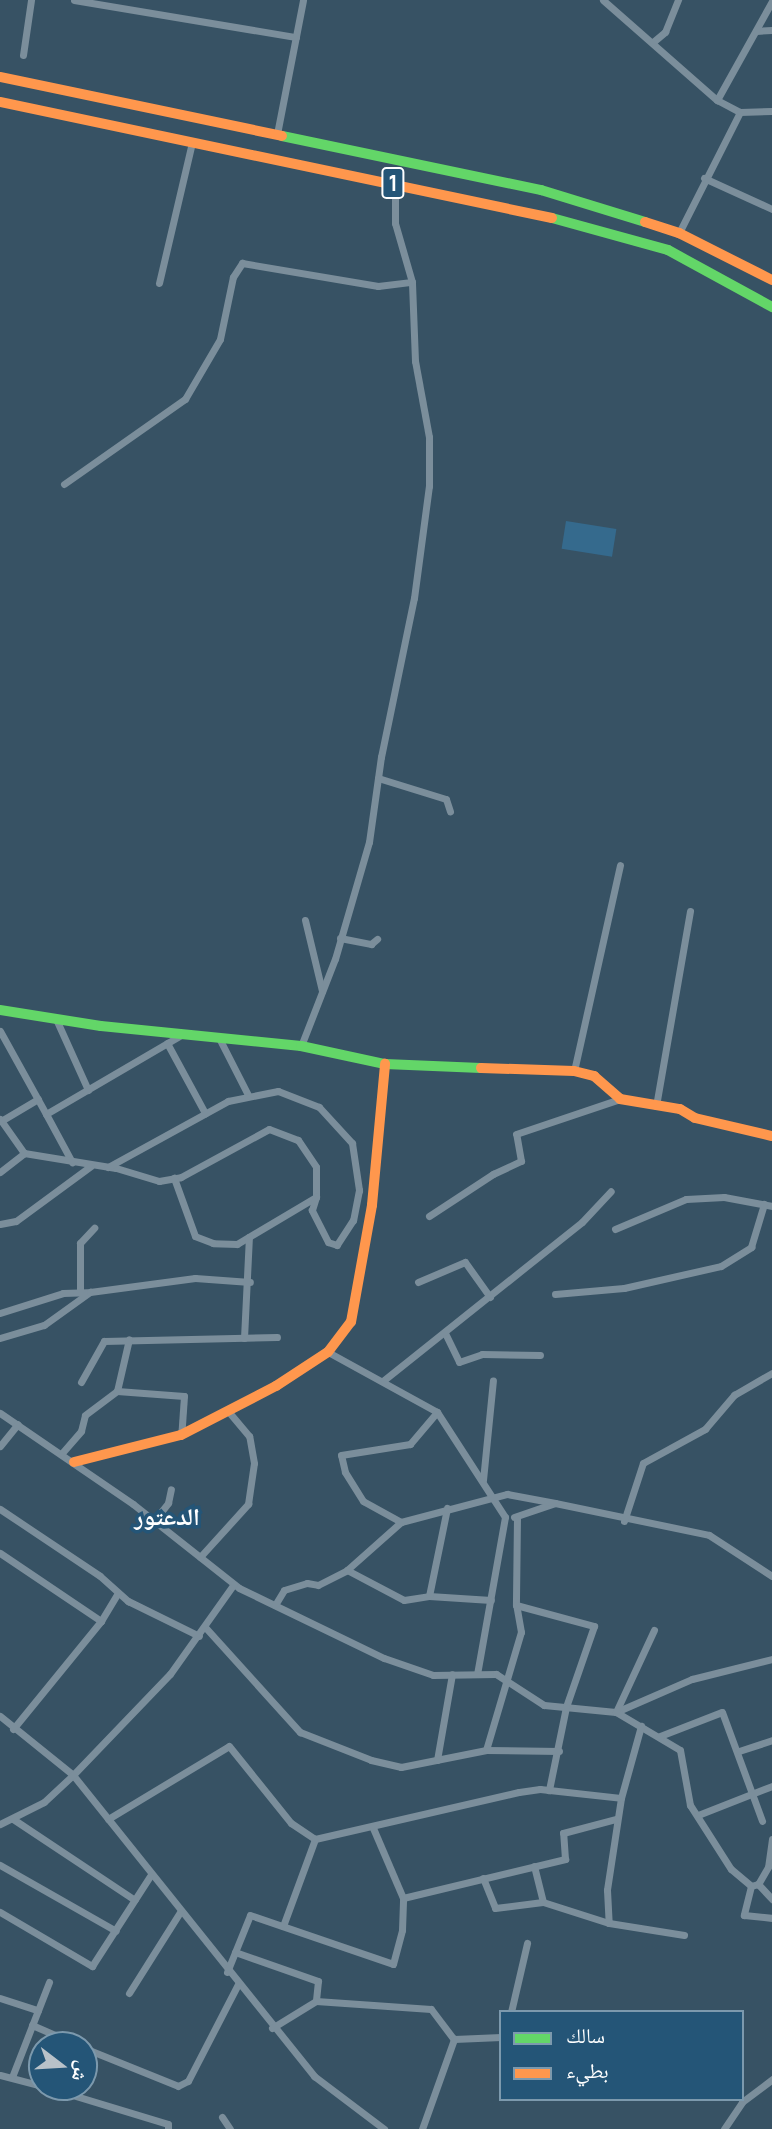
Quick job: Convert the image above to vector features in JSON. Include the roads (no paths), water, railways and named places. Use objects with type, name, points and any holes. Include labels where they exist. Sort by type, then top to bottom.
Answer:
[{"type":"main road","name":"1","points":[[0,78],[502,181],[679,233],[772,280]]},
{"type":"main road","name":"1","points":[[0,103],[496,203],[668,250],[772,307]]},
{"type":"main road","points":[[496,203],[502,181]]},
{"type":"main road","points":[[0,1010],[56,1019],[301,1046],[385,1064],[574,1071],[594,1076],[620,1099],[772,1136]]},
{"type":"main road","points":[[74,1462],[181,1435],[276,1386],[328,1352],[352,1322],[372,1205],[385,1064]]},
{"type":"street","points":[[23,55],[31,0]]},
{"type":"street","points":[[74,0],[296,37]]},
{"type":"street","points":[[277,134],[303,0]]},
{"type":"street","points":[[603,0],[717,100],[740,112],[772,111]]},
{"type":"street","points":[[653,42],[665,32],[678,0]]},
{"type":"street","points":[[717,100],[772,1]]},
{"type":"street","points":[[756,31],[772,30]]},
{"type":"street","points":[[679,233],[704,178],[740,112]]},
{"type":"street","points":[[159,283],[192,142]]},
{"type":"street","points":[[704,178],[772,209]]},
{"type":"street","points":[[301,1046],[340,938],[369,842],[378,778],[413,607],[429,486],[429,437],[415,360],[412,282],[395,223],[395,183]]},
{"type":"street","points":[[64,484],[185,399],[220,340],[233,277],[242,263],[379,286],[412,282]]},
{"type":"street","points":[[378,778],[446,799],[450,811]]},
{"type":"street","points":[[574,1071],[620,866]]},
{"type":"street","points":[[656,1106],[690,911]]},
{"type":"street","points":[[304,920],[322,992]]},
{"type":"street","points":[[340,938],[371,944],[377,939]]},
{"type":"street","points":[[56,1019],[88,1090]]},
{"type":"street","points":[[0,1031],[72,1162]]},
{"type":"street","points":[[46,1114],[183,1034]]},
{"type":"street","points":[[219,1038],[248,1095]]},
{"type":"street","points":[[167,1043],[205,1113]]},
{"type":"street","points":[[38,1099],[0,1120],[24,1153],[106,1167],[159,1181],[174,1178],[269,1129],[298,1140],[316,1167],[316,1197],[312,1210],[328,1242],[338,1245],[353,1220],[359,1190],[352,1143],[320,1107],[300,1097],[278,1091],[248,1095],[205,1113],[106,1167]]},
{"type":"street","points":[[429,1216],[494,1174],[521,1161],[516,1134],[620,1099]]},
{"type":"street","points":[[0,1172],[24,1153]]},
{"type":"street","points":[[0,1224],[16,1221],[91,1166]]},
{"type":"street","points":[[174,1178],[195,1236],[213,1243],[237,1244],[316,1197]]},
{"type":"street","points":[[384,1380],[583,1222],[611,1191]]},
{"type":"street","points":[[555,1294],[624,1288],[721,1266],[751,1247],[768,1205],[724,1197],[686,1199],[615,1229]]},
{"type":"street","points":[[80,1292],[80,1243],[94,1228]]},
{"type":"street","points":[[244,1338],[250,1282],[249,1237]]},
{"type":"street","points":[[418,1282],[465,1262],[490,1297]]},
{"type":"street","points":[[0,1313],[64,1293],[195,1279],[250,1282]]},
{"type":"street","points":[[0,1339],[44,1325],[90,1292]]},
{"type":"street","points":[[444,1333],[459,1362],[482,1353],[540,1355]]},
{"type":"street","points":[[81,1382],[104,1341],[277,1337]]},
{"type":"street","points":[[62,1453],[81,1431],[85,1415],[117,1391],[129,1339]]},
{"type":"street","points":[[328,1352],[384,1380],[437,1412],[505,1517],[477,1674]]},
{"type":"street","points":[[624,1521],[643,1463],[705,1429],[734,1395],[772,1373]]},
{"type":"street","points":[[483,1480],[493,1380]]},
{"type":"street","points":[[117,1391],[184,1396],[181,1435]]},
{"type":"street","points":[[200,1557],[248,1504],[254,1463],[249,1436],[227,1410]]},
{"type":"street","points":[[401,1522],[363,1501],[345,1472],[341,1455],[410,1444],[437,1412]]},
{"type":"street","points":[[0,1413],[62,1453],[234,1584],[275,1605],[384,1658],[433,1675],[477,1674],[503,1679],[544,1705],[616,1712],[660,1736],[680,1750],[690,1805],[731,1869],[772,1899]]},
{"type":"street","points":[[0,1446],[18,1424]]},
{"type":"street","points":[[154,1521],[168,1503],[171,1489]]},
{"type":"street","points":[[275,1605],[284,1590],[307,1583],[318,1585],[347,1570],[401,1522],[507,1494],[624,1521],[709,1535],[772,1576]]},
{"type":"street","points":[[505,1517],[517,1517],[555,1503]]},
{"type":"street","points":[[429,1595],[447,1508]]},
{"type":"street","points":[[0,1509],[118,1593],[199,1636]]},
{"type":"street","points":[[486,1751],[503,1679],[521,1632],[516,1605],[517,1517]]},
{"type":"street","points":[[0,1553],[102,1621]]},
{"type":"street","points":[[347,1570],[404,1600],[429,1595],[491,1600]]},
{"type":"street","points":[[0,1824],[44,1802],[72,1775],[170,1674],[234,1584]]},
{"type":"street","points":[[13,1729],[102,1621],[118,1593]]},
{"type":"street","points":[[516,1605],[594,1626],[566,1707],[549,1790]]},
{"type":"street","points":[[205,1627],[300,1732],[401,1767],[486,1751],[558,1751]]},
{"type":"street","points":[[616,1712],[654,1630]]},
{"type":"street","points":[[616,1712],[692,1679],[772,1659]]},
{"type":"street","points":[[438,1760],[452,1674]]},
{"type":"street","points":[[660,1736],[722,1712],[739,1751],[762,1821]]},
{"type":"street","points":[[1,1720],[72,1775],[272,2028],[314,2076],[384,2129]]},
{"type":"street","points":[[609,1923],[607,1890],[616,1819],[641,1726]]},
{"type":"street","points":[[739,1751],[772,1740]]},
{"type":"street","points":[[108,1819],[229,1746],[291,1823],[315,1839],[373,1828],[519,1792],[549,1790],[621,1798]]},
{"type":"street","points":[[698,1815],[772,1787]]},
{"type":"street","points":[[13,1819],[135,1900]]},
{"type":"street","points":[[403,1898],[565,1858],[563,1833],[616,1819]]},
{"type":"street","points":[[228,1972],[250,1915],[393,1965],[402,1930],[403,1898],[373,1828]]},
{"type":"street","points":[[283,1926],[315,1839]]},
{"type":"street","points":[[772,1839],[768,1867],[754,1885],[744,1915],[772,1918]]},
{"type":"street","points":[[0,1865],[116,1931]]},
{"type":"street","points":[[534,1866],[543,1902]]},
{"type":"street","points":[[0,1912],[86,1965],[96,1964],[150,1876]]},
{"type":"street","points":[[483,1878],[495,1908],[543,1902],[609,1923],[684,1935]]},
{"type":"street","points":[[129,1993],[180,1912]]},
{"type":"street","points":[[511,2010],[527,1943]]},
{"type":"street","points":[[235,1952],[318,1981],[316,2001]]},
{"type":"street","points":[[12,2077],[49,1982]]},
{"type":"street","points":[[98,2054],[178,2086],[188,2081],[238,1984]]},
{"type":"street","points":[[0,1998],[38,2010]]},
{"type":"street","points":[[272,2028],[316,2001],[432,2009],[454,2039]]},
{"type":"street","points":[[32,2025],[46,2031]]},
{"type":"street","points":[[454,2039],[499,2038]]},
{"type":"street","points":[[422,2129],[454,2039]]},
{"type":"street","points":[[0,2074],[28,2082]]},
{"type":"street","points":[[724,2129],[743,2102],[772,2079]]},
{"type":"street","points":[[93,2101],[168,2124],[168,2129]]},
{"type":"street","points":[[222,2117],[230,2129]]},
{"type":"district","name":"الدعتور","points":[[167,1516]]}]
